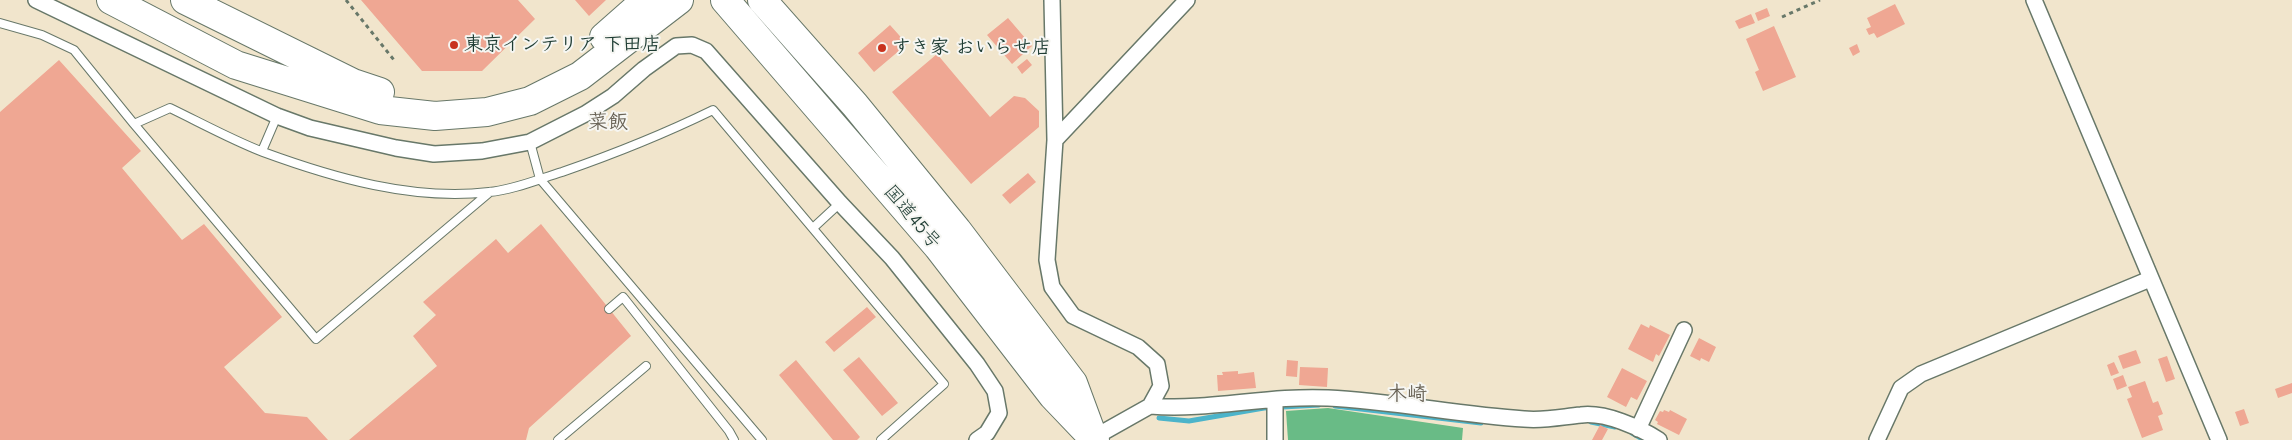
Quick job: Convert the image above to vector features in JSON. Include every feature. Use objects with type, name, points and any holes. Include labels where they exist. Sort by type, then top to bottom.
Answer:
[{"type":"highway","points":[[111,0],[236,64],[380,110],[435,116],[487,112],[530,101],[580,76],[679,0]]},
{"type":"highway","points":[[185,0],[353,83],[394,96],[448,101],[495,93],[529,83],[571,61],[594,45],[646,0]]},
{"type":"highway","name":"国道45号","points":[[725,0],[938,247],[1053,396],[1094,439]]},
{"type":"highway","name":"国道45号","points":[[762,0],[855,105],[957,230],[1073,383],[1094,439]]},
{"type":"street","points":[[36,0],[276,116],[310,128],[396,148],[434,154],[482,151],[530,142],[585,114],[613,96],[644,69],[676,46],[692,45],[706,51],[840,203],[892,258],[977,364],[995,391],[999,413],[988,433],[977,440]]},
{"type":"street","points":[[1052,0],[1055,140],[1047,260],[1052,287],[1073,316],[1138,347],[1157,364],[1161,386],[1150,406],[1094,439]]},
{"type":"street","points":[[1055,140],[1187,0]]},
{"type":"street","points":[[2034,0],[2219,440]]},
{"type":"street","points":[[1877,440],[1887,414],[1901,388],[1921,374],[2150,279]]},
{"type":"street","points":[[1638,429],[1684,330]]},
{"type":"street","points":[[1150,406],[1170,408],[1328,398],[1477,416],[1542,420],[1583,414],[1618,420],[1659,440]]},
{"type":"street","points":[[1275,400],[1275,440]]},
{"type":"lane","points":[[0,23],[42,35],[74,50],[134,124],[316,339],[490,192]]},
{"type":"lane","points":[[134,124],[170,108],[262,151],[318,171],[400,190],[437,194],[490,192],[540,179],[614,154],[713,110],[944,384],[881,440]]},
{"type":"lane","points":[[262,151],[276,116]]},
{"type":"lane","points":[[530,142],[540,179],[762,440]]},
{"type":"lane","points":[[813,228],[840,203]]},
{"type":"lane","points":[[609,309],[623,297],[729,431],[734,440]]},
{"type":"lane","points":[[558,440],[646,366]]},
{"type":"path","points":[[346,0],[394,60]]},
{"type":"path","points":[[1782,17],[1820,0]]},
{"type":"green space","points":[[1328,408],[1463,428],[1462,440],[1288,440],[1286,411]]},
{"type":"building","name":"東京インテリア 下田店","points":[[361,0],[518,0],[535,19],[482,71],[422,71]]},
{"type":"building","points":[[575,0],[606,0],[589,16]]},
{"type":"building","points":[[1895,4],[1905,24],[1877,38],[1874,33],[1869,35],[1866,29],[1871,27],[1867,18]]},
{"type":"building","points":[[1767,8],[1770,16],[1758,21],[1755,13]]},
{"type":"building","points":[[1751,14],[1755,23],[1739,29],[1735,21]]},
{"type":"building","points":[[1008,18],[1032,46],[1012,64],[987,35]]},
{"type":"building","name":"すき家 おいらせ店","points":[[890,25],[907,44],[874,72],[858,53]]},
{"type":"building","points":[[1774,26],[1796,77],[1763,91],[1755,72],[1759,70],[1746,39]]},
{"type":"building","points":[[1857,44],[1860,52],[1853,56],[1849,48]]},
{"type":"building","points":[[937,54],[990,117],[1014,96],[1025,98],[1039,111],[1039,127],[971,184],[892,92]]},
{"type":"building","points":[[1027,59],[1032,65],[1022,74],[1017,67]]},
{"type":"building","points":[[59,60],[141,151],[122,168],[182,240],[204,224],[282,317],[224,367],[265,413],[307,417],[328,440],[0,440],[0,112]]},
{"type":"building","points":[[1028,173],[1036,182],[1010,204],[1002,195]]},
{"type":"building","points":[[541,224],[631,336],[529,428],[526,440],[349,440],[437,366],[413,336],[436,315],[423,302],[496,239],[508,253]]},
{"type":"building","points":[[867,307],[876,317],[834,352],[825,342]]},
{"type":"building","points":[[1641,324],[1649,328],[1650,325],[1670,335],[1659,356],[1656,354],[1653,362],[1628,349]]},
{"type":"building","points":[[1699,338],[1716,347],[1709,362],[1701,358],[1700,361],[1690,356]]},
{"type":"building","points":[[2136,350],[2141,363],[2123,369],[2118,356]]},
{"type":"building","points":[[2167,356],[2175,379],[2166,382],[2158,359]]},
{"type":"building","points":[[859,357],[898,403],[882,416],[843,370]]},
{"type":"building","points":[[796,360],[860,437],[857,440],[833,440],[779,375]]},
{"type":"building","points":[[1287,360],[1298,361],[1297,377],[1286,376]]},
{"type":"building","points":[[2114,362],[2119,373],[2111,376],[2107,365]]},
{"type":"building","points":[[1300,367],[1328,368],[1327,387],[1299,385]]},
{"type":"building","points":[[1622,368],[1647,381],[1637,400],[1631,397],[1626,407],[1607,397]]},
{"type":"building","points":[[1238,371],[1238,374],[1254,372],[1256,388],[1218,391],[1217,375],[1223,375],[1222,372]]},
{"type":"building","points":[[2123,375],[2127,386],[2117,390],[2113,379]]},
{"type":"building","points":[[2145,381],[2153,403],[2158,401],[2163,414],[2158,416],[2163,430],[2142,438],[2127,399],[2132,397],[2128,387]]},
{"type":"building","points":[[2292,383],[2292,393],[2278,398],[2275,389]]},
{"type":"building","points":[[2244,409],[2249,423],[2240,426],[2235,412]]},
{"type":"building","points":[[1664,410],[1669,412],[1670,410],[1687,419],[1679,435],[1657,424],[1658,422],[1655,420],[1660,411],[1663,412]]},
{"type":"building","points":[[1600,425],[1608,429],[1602,440],[1592,440]]},
{"type":"waterway","points":[[1159,418],[1189,421],[1264,408],[1319,405]]},
{"type":"waterway","points":[[1335,406],[1481,423]]},
{"type":"waterway","points":[[1591,422],[1615,427]]},
{"type":"waterway","points":[[1632,433],[1644,440]]},
{"type":"place","name":"東京インテリア 下田店","points":[[454,45]]},
{"type":"place","name":"すき家 おいらせ店","points":[[882,48]]},
{"type":"district","name":"菜飯","points":[[608,122]]},
{"type":"district","name":"木崎","points":[[1407,394]]}]
